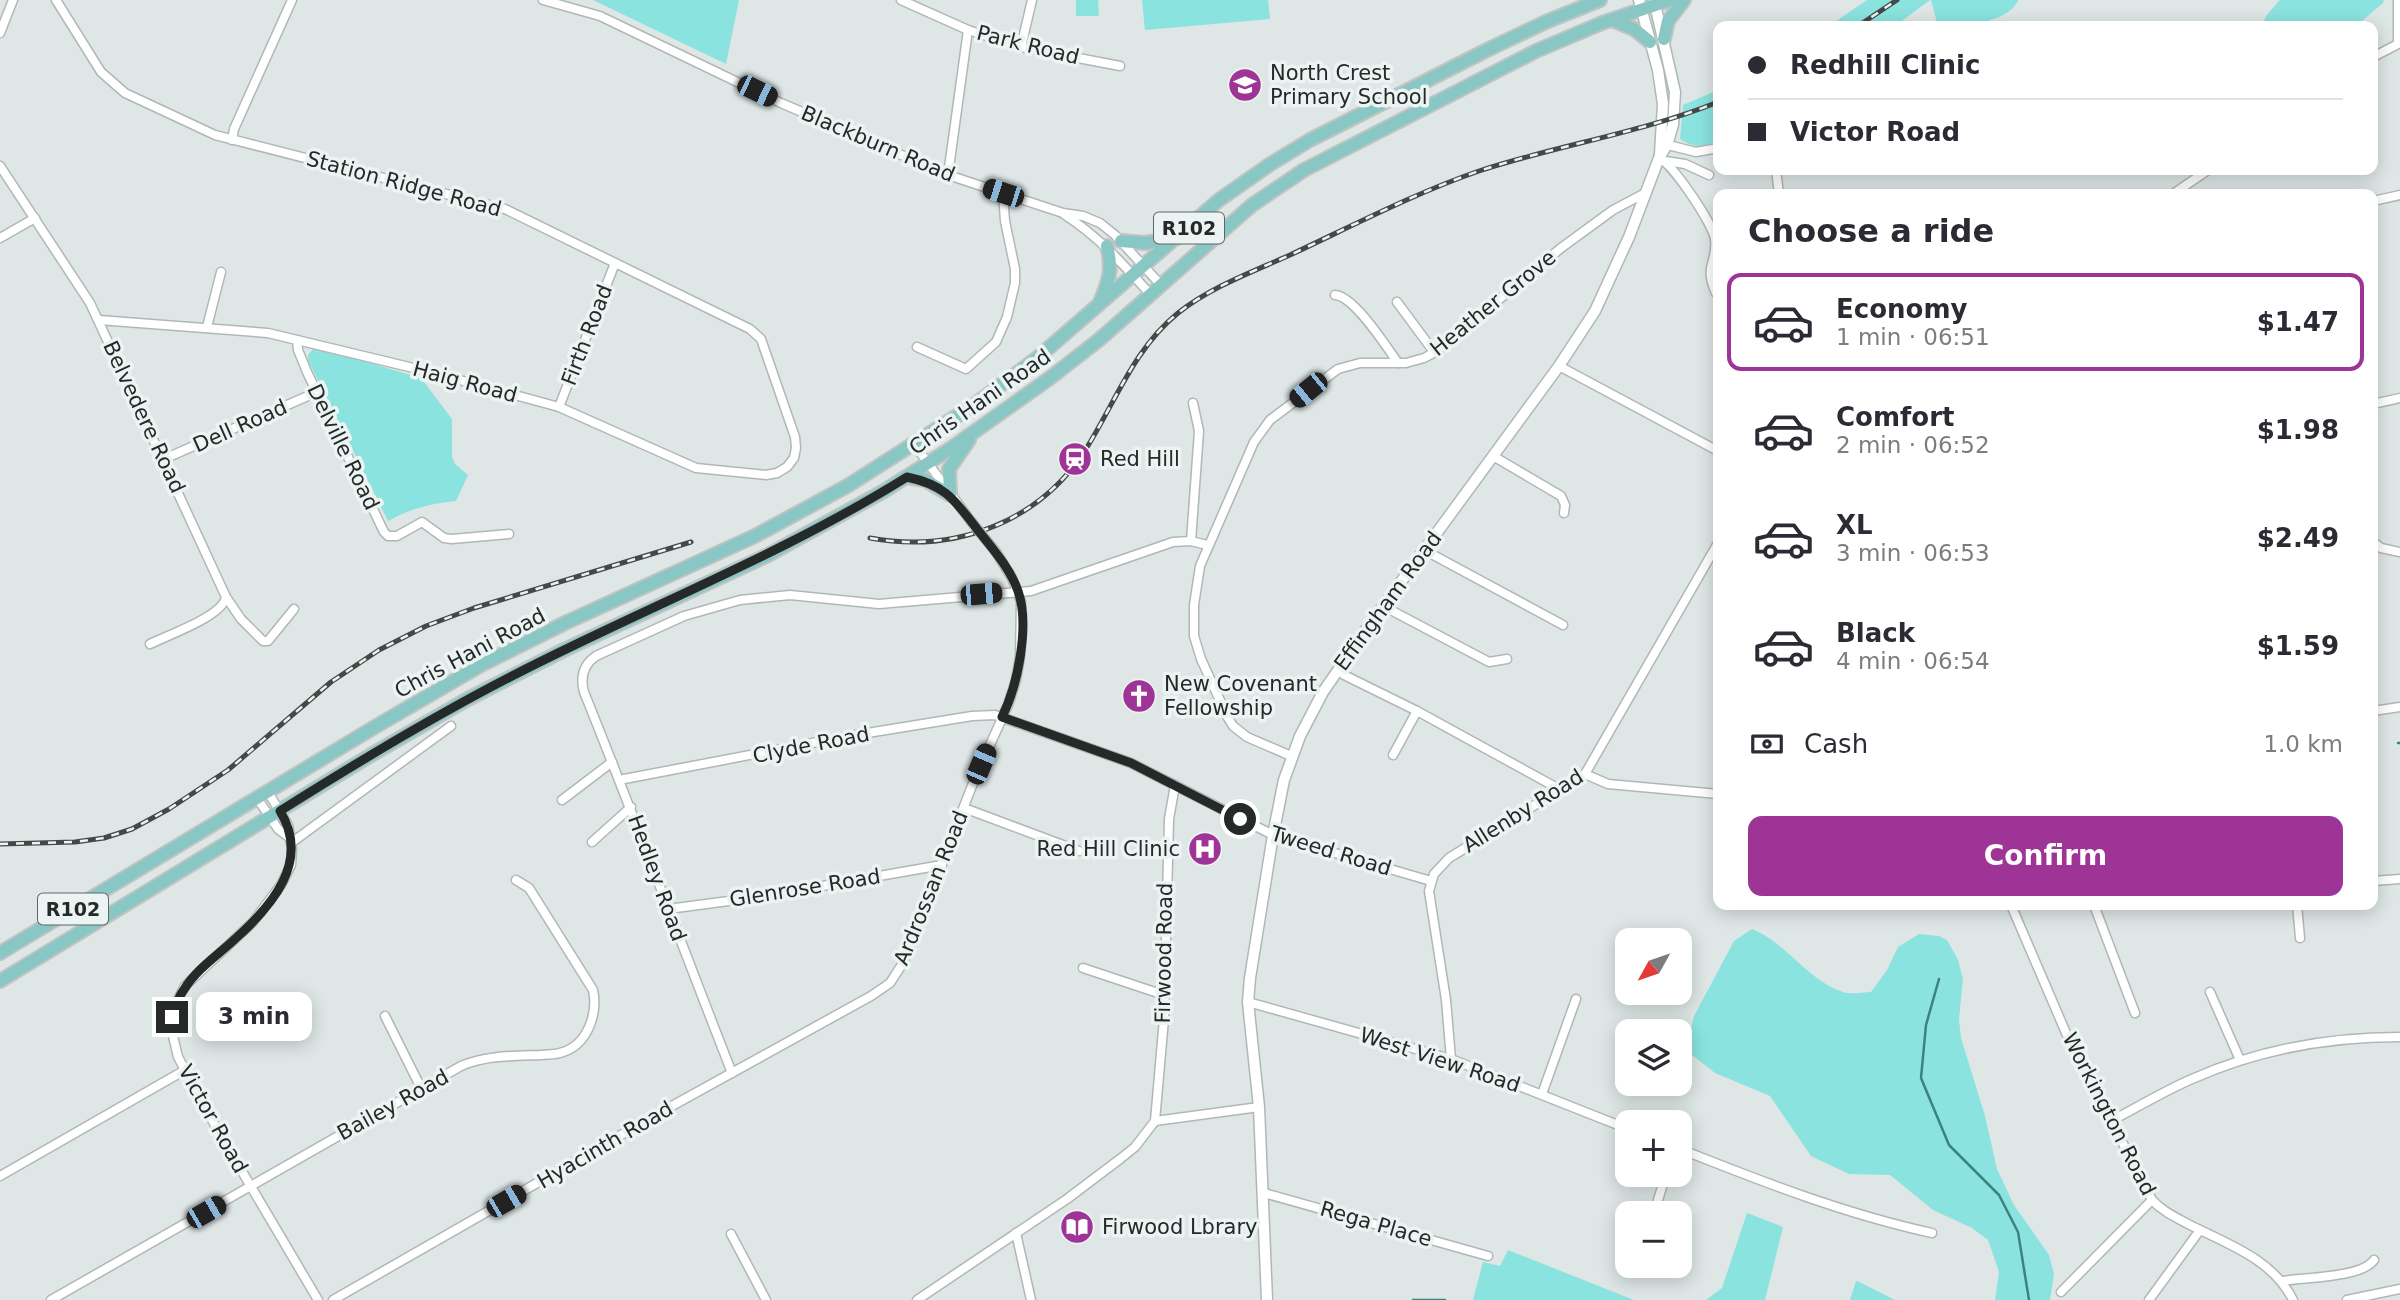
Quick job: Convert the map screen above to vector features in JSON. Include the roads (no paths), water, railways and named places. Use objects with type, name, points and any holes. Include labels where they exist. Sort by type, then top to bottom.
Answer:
[{"type":"main road","name":"Chris Hani Road","points":[[0,953],[373,727],[481,665],[565,623],[755,536],[849,485],[974,405],[1036,359],[1219,201],[1269,165],[1310,140],[1487,50],[1548,20],[1600,0]]},
{"type":"main road","name":"Chris Hani Road","points":[[0,981],[466,700],[564,650],[768,555],[907,477],[975,432],[1100,339],[1252,205],[1304,170],[1536,51],[1612,20],[1640,4],[1670,0]]},
{"type":"main road","points":[[1664,39],[1668,21],[1684,0]]},
{"type":"main road","points":[[1612,20],[1634,29],[1650,42]]},
{"type":"main road","points":[[1121,241],[1145,243],[1178,238]]},
{"type":"main road","points":[[1099,306],[1110,278],[1111,260],[1107,246]]},
{"type":"main road","points":[[950,495],[949,469],[975,432]]},
{"type":"main road","points":[[907,477],[925,480],[950,495]]},
{"type":"street","points":[[0,33],[13,0]]},
{"type":"street","name":"Station Ridge Road","points":[[56,0],[101,72],[113,84],[125,93],[174,117],[232,140],[505,209],[757,334],[795,437]]},
{"type":"street","points":[[232,140],[234,130],[292,0]]},
{"type":"street","name":"Blackburn Road","points":[[543,0],[600,16],[781,103],[948,175],[1100,223],[1121,241],[1161,285]]},
{"type":"street","name":"Park Road","points":[[901,0],[968,30],[1021,47],[1120,66]]},
{"type":"street","points":[[1021,47],[1032,0]]},
{"type":"street","points":[[2378,54],[2399,43],[2398,0]]},
{"type":"street","name":"Effingham Road","points":[[1655,2],[1675,92],[1672,125],[1664,144]]},
{"type":"street","name":"Effingham Road","points":[[1267,1300],[1259,1107],[1248,1002],[1273,835],[1291,756],[1323,692],[1559,366],[1595,311],[1662,160],[1663,104],[1640,4]]},
{"type":"street","points":[[948,175],[968,30]]},
{"type":"street","points":[[1664,144],[1696,152],[1713,149]]},
{"type":"street","points":[[1662,160],[1685,164],[1709,175]]},
{"type":"street","points":[[1662,160],[1684,185],[1713,232]]},
{"type":"street","name":"Belvedere Road","points":[[0,166],[99,320],[226,597],[241,619],[263,641],[273,637],[295,609]]},
{"type":"street","points":[[2180,189],[2201,175]]},
{"type":"street","name":"Heather Grove","points":[[1291,756],[1247,737],[1233,726],[1201,659],[1192,627],[1196,579],[1208,545],[1254,442],[1270,420],[1338,369],[1360,363],[1398,363],[1424,358],[1434,352],[1561,248],[1613,210],[1647,192]]},
{"type":"street","points":[[917,346],[962,368],[970,368],[996,342],[1007,317],[1016,270],[1005,221],[1003,193]]},
{"type":"street","points":[[2378,200],[2400,195]]},
{"type":"street","name":"Blackburn Road","points":[[1063,213],[1107,246],[1150,294]]},
{"type":"street","points":[[0,238],[35,218]]},
{"type":"street","points":[[1713,255],[1709,273],[1713,284]]},
{"type":"street","name":"Firth Road","points":[[559,407],[615,263]]},
{"type":"street","points":[[208,327],[221,272]]},
{"type":"street","points":[[1335,295],[1344,296],[1353,304],[1398,363]]},
{"type":"street","points":[[1397,302],[1434,352]]},
{"type":"street","name":"Haig Road","points":[[99,320],[268,333],[429,372],[559,407],[696,468],[766,475],[777,473],[787,467],[794,458],[795,437]]},
{"type":"street","name":"Delville Road","points":[[297,340],[298,350],[317,392],[384,532],[392,537],[422,522],[444,538],[509,534]]},
{"type":"street","points":[[1559,366],[1713,449]]},
{"type":"street","name":"Dell Road","points":[[164,459],[317,392]]},
{"type":"street","points":[[2378,403],[2400,398]]},
{"type":"street","points":[[1191,541],[1199,431],[1193,402]]},
{"type":"street","name":"Ardrossan Road","points":[[732,1073],[871,996],[890,982],[903,963],[979,769],[1014,690],[1020,657],[1022,613],[1018,592],[996,552],[950,495],[914,444]]},
{"type":"street","points":[[1493,456],[1561,496],[1565,505],[1564,513]]},
{"type":"street","points":[[1018,592],[1061,582],[1173,542],[1191,541],[1208,545]]},
{"type":"street","points":[[2378,545],[2400,552]]},
{"type":"street","points":[[1424,550],[1563,625]]},
{"type":"street","name":"Allenby Road","points":[[1431,881],[1440,866],[1449,858],[1586,774],[1713,552]]},
{"type":"street","name":"Hedley Road","points":[[732,1073],[582,684],[585,667],[596,656],[684,616],[740,600],[790,595],[879,604],[1018,592]]},
{"type":"street","points":[[150,644],[218,610],[223,606],[226,597]]},
{"type":"street","points":[[1383,606],[1489,662],[1507,659]]},
{"type":"street","points":[[1344,675],[1417,711],[1561,790]]},
{"type":"street","points":[[2378,710],[2400,707]]},
{"type":"street","points":[[1393,755],[1417,711]]},
{"type":"street","name":"Clyde Road","points":[[620,780],[945,720],[982,715],[1002,717]]},
{"type":"street","name":"Tweed Road","points":[[1002,717],[1122,760],[1273,835],[1431,881]]},
{"type":"street","points":[[262,795],[275,814],[288,825],[290,840],[451,726]]},
{"type":"street","points":[[562,800],[612,762]]},
{"type":"street","points":[[1586,774],[1608,784],[1713,794]]},
{"type":"street","name":"Firwood Road","points":[[1156,1121],[1164,995],[1166,872],[1169,819],[1175,785]]},
{"type":"street","points":[[592,842],[631,807]]},
{"type":"street","points":[[964,808],[1079,851]]},
{"type":"street","name":"Victor Road","points":[[290,840],[291,865],[272,899],[252,924],[186,986],[172,1017],[173,1036],[178,1057],[185,1070],[318,1300]]},
{"type":"street","name":"Glenrose Road","points":[[668,909],[759,897],[942,865]]},
{"type":"street","points":[[2378,881],[2400,879]]},
{"type":"street","name":"Bailey Road","points":[[51,1300],[461,1066],[480,1059],[563,1052],[578,1042],[592,1023],[596,1002],[586,976],[529,888],[516,880]]},
{"type":"street","points":[[1431,881],[1429,901],[1446,1000],[1451,1059]]},
{"type":"street","name":"Workington Road","points":[[2013,910],[2066,1033],[2152,1200],[2165,1212],[2260,1261],[2283,1281],[2293,1300]]},
{"type":"street","points":[[2096,910],[2135,1013]]},
{"type":"street","points":[[2297,910],[2300,938]]},
{"type":"street","points":[[1083,968],[1164,995]]},
{"type":"street","points":[[2210,992],[2240,1060]]},
{"type":"street","points":[[1542,1094],[1576,999]]},
{"type":"street","name":"West View Road","points":[[1248,1002],[1451,1059],[1615,1124]]},
{"type":"street","points":[[385,1016],[421,1088]]},
{"type":"street","points":[[2111,1121],[2189,1080],[2240,1060],[2310,1042],[2400,1037]]},
{"type":"street","points":[[0,1176],[185,1070]]},
{"type":"street","name":"Hyacinth Road","points":[[332,1300],[732,1073]]},
{"type":"street","points":[[917,1300],[1120,1159],[1135,1147],[1156,1121],[1259,1107]]},
{"type":"street","points":[[1692,1154],[1827,1205],[1932,1233]]},
{"type":"street","name":"Rega Place","points":[[1264,1193],[1488,1256]]},
{"type":"street","points":[[2061,1292],[2152,1200]]},
{"type":"street","points":[[2149,1300],[2200,1230]]},
{"type":"street","points":[[1016,1233],[1031,1300]]},
{"type":"street","points":[[731,1234],[766,1300]]},
{"type":"street","points":[[2283,1281],[2349,1273],[2367,1268],[2374,1260]]},
{"type":"street","points":[[2347,1300],[2400,1289]]},
{"type":"waterway","points":[[1939,979],[1926,1025],[1921,1078],[1949,1145],[1999,1195],[2018,1232],[2029,1300]]},
{"type":"waterway","points":[[1413,1300],[1445,1300]]},
{"type":"railway","points":[[1866,21],[1897,0]]},
{"type":"railway","points":[[870,538],[903,542],[965,536],[995,526],[1022,512],[1048,493],[1070,471],[1089,444],[1138,358],[1163,327],[1178,313],[1218,288],[1384,210],[1479,171],[1659,122],[1713,104]]},
{"type":"railway","points":[[0,844],[75,842],[104,838],[132,829],[169,809],[228,770],[331,682],[379,650],[426,626],[474,608],[691,542]]},
{"type":"place","name":"North Crest Primary School","points":[[1245,85]]},
{"type":"place","name":"Red Hill","points":[[1075,459]]},
{"type":"place","name":"New Covenant Fellowship","points":[[1139,696]]},
{"type":"place","name":"Red Hill Clinic","points":[[1205,849]]},
{"type":"place","name":"Firwood Lbrary","points":[[1077,1227]]}]
